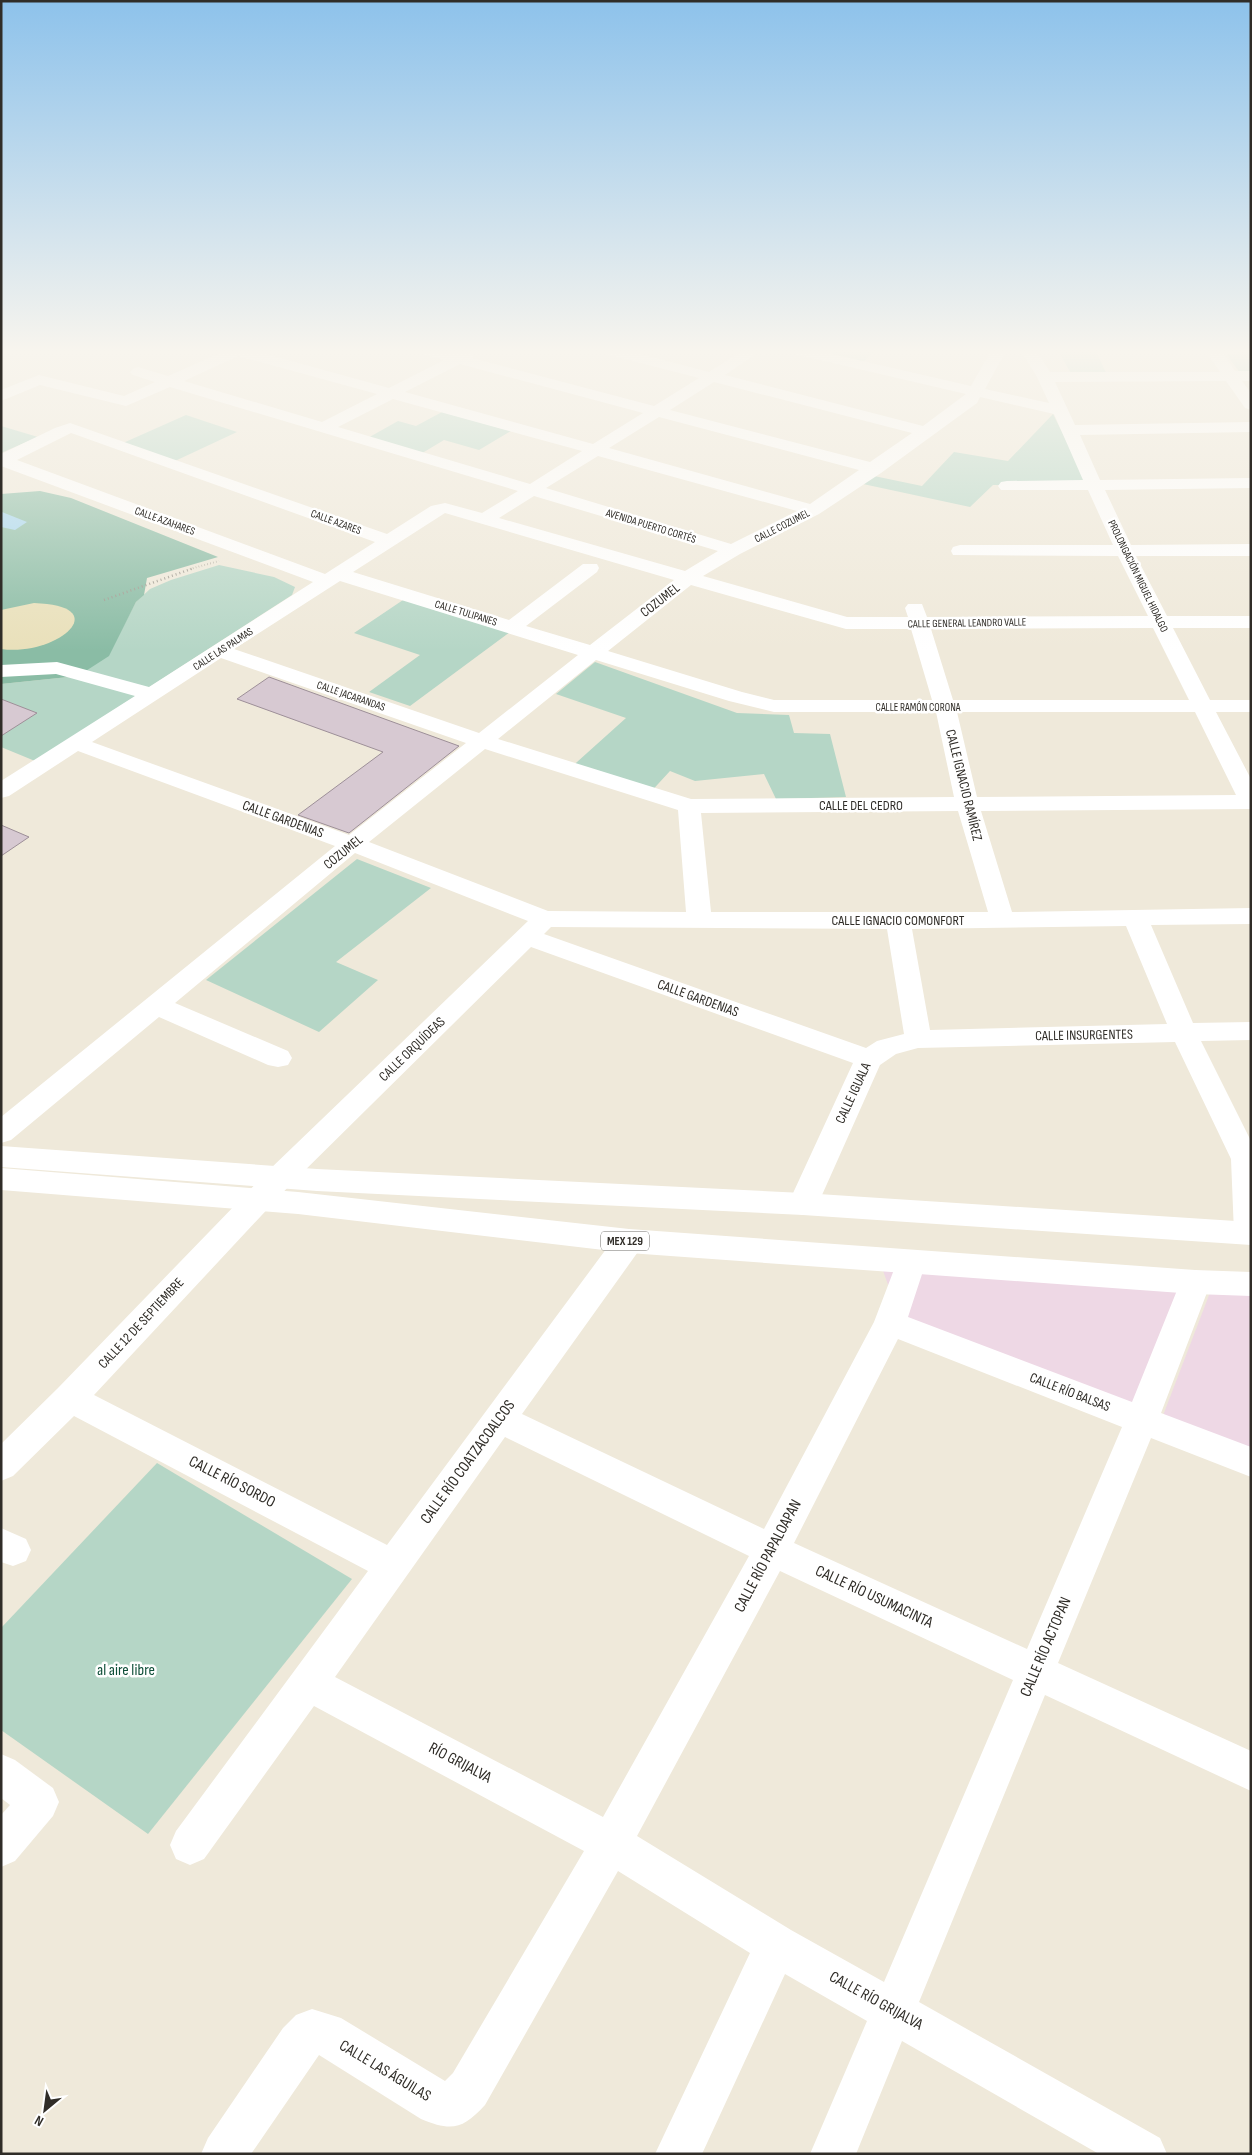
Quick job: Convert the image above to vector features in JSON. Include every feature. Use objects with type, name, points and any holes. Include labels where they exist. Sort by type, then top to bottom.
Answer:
[{"type":"street","name":"CALLE AZARES","points":[[2,460],[23,450]]},
{"type":"street","name":"CALLE AZARES","points":[[133,450],[389,542]]},
{"type":"street","name":"AVENIDA PUERTO CORTÉS","points":[[400,450],[733,550]]},
{"type":"street","points":[[487,518],[596,450],[813,510]]},
{"type":"street","points":[[800,450],[875,469]]},
{"type":"street","name":"CALLE COZUMEL","points":[[689,577],[733,550],[813,510],[902,450]]},
{"type":"street","name":"PROLONGACIÓN MIGUEL HIDALGO","points":[[1079,450],[1124,550],[1251,802]]},
{"type":"street","name":"CALLE AZAHARES","points":[[2,460],[248,552],[334,577]]},
{"type":"street","points":[[1007,486],[1251,483]]},
{"type":"street","name":"CALLE LAS PALMAS","points":[[1,791],[437,510],[445,508]]},
{"type":"street","name":"CALLE GENERAL LEANDRO VALLE","points":[[445,508],[487,518],[846,623],[917,614],[1251,622]]},
{"type":"street","points":[[960,551],[1251,550]]},
{"type":"street","points":[[512,628],[590,568]]},
{"type":"street","name":"CALLE TULIPANES","points":[[334,577],[593,653]]},
{"type":"street","name":"COZUMEL","points":[[1,1133],[352,844],[689,577]]},
{"type":"street","name":"CALLE IGNACIO RAMÍREZ","points":[[917,614],[945,707],[966,804],[1002,919]]},
{"type":"street","name":"CALLE JACARANDAS","points":[[219,651],[482,741]]},
{"type":"street","name":"CALLE RAMÓN CORONA","points":[[593,653],[736,697],[774,706],[1251,706]]},
{"type":"street","points":[[1,671],[57,668],[152,694]]},
{"type":"street","name":"CALLE DEL CEDRO","points":[[482,741],[689,806],[1251,802]]},
{"type":"street","name":"CALLE GARDENIAS","points":[[76,743],[352,844],[536,928],[869,1058]]},
{"type":"street","points":[[689,806],[699,919]]},
{"type":"street","name":"CALLE IGNACIO COMONFORT","points":[[536,928],[699,919],[898,921],[1251,916]]},
{"type":"street","points":[[1,1156],[278,1178],[803,1204],[1250,1234],[1248,1159],[1184,1033],[1135,917]]},
{"type":"street","points":[[898,921],[918,1039]]},
{"type":"street","name":"CALLE ORQUÍDEAS","points":[[278,1178],[536,928]]},
{"type":"street","points":[[156,1005],[278,1058]]},
{"type":"street","name":"CALLE INSURGENTES","points":[[918,1039],[1251,1031]]},
{"type":"street","name":"CALLE IGUALA","points":[[803,1204],[869,1058],[887,1047],[918,1039]]},
{"type":"street","name":"CALLE 12 DE SEPTIEMBRE","points":[[1,1466],[70,1398],[278,1178]]},
{"type":"street","name":"MEX 129","points":[[1,1179],[298,1203],[629,1241],[1195,1282],[1251,1284]]},
{"type":"street","name":"CALLE RÍO COATZACOALCOS","points":[[190,1846],[629,1241]]},
{"type":"street","name":"CALLE RÍO PAPALOAPAN","points":[[611,1843],[772,1550],[890,1323],[911,1262]]},
{"type":"street","name":"CALLE RÍO ACTOPAN","points":[[833,2154],[895,2011],[1142,1419],[1195,1282]]},
{"type":"street","name":"CALLE RÍO BALSAS","points":[[890,1323],[1251,1462]]},
{"type":"street","name":"CALLE RÍO SORDO","points":[[70,1398],[393,1566]]},
{"type":"street","name":"CALLE RÍO USUMACINTA","points":[[500,1419],[772,1550],[1251,1772]]},
{"type":"street","name":"RÍO GRIJALVA","points":[[308,1683],[611,1843]]},
{"type":"street","points":[[1,1774],[39,1802],[1,1847]]},
{"type":"street","name":"CALLE RÍO GRIJALVA","points":[[611,1843],[776,1945],[1144,2154]]},
{"type":"street","name":"CALLE LAS ÁGUILAS","points":[[224,2154],[299,2044],[312,2031],[325,2034],[437,2103],[454,2105],[468,2089],[611,1843]]},
{"type":"street","points":[[678,2154],[776,1945]]},
{"type":"path","points":[[104,600],[176,574],[248,552]]},
{"type":"shaded area","points":[[881,1265],[1185,1288],[1135,1415],[902,1324]]},
{"type":"shaded area","points":[[1211,1290],[1251,1293],[1251,1462],[1159,1426]]},
{"type":"green space","points":[[142,450],[199,450],[175,461]]},
{"type":"green space","points":[[401,450],[428,450],[419,455]]},
{"type":"green space","points":[[1019,450],[1071,450],[1089,486],[993,485],[970,507],[863,484],[874,476],[922,486],[954,452],[1008,461]]},
{"type":"green space","points":[[40,491],[71,498],[218,557],[147,578],[144,595],[136,602],[109,656],[78,676],[1,684],[1,494]]},
{"type":"green space","points":[[219,565],[274,577],[295,587],[292,595],[35,761],[1,747],[1,736],[36,713],[1,699],[1,684],[78,676],[117,638],[136,602],[150,589],[171,580]]},
{"type":"green space","points":[[406,598],[510,632],[410,706],[369,692],[420,655],[354,633]]},
{"type":"green space","points":[[595,662],[737,713],[789,715],[794,733],[830,734],[846,797],[776,799],[764,774],[695,781],[670,771],[647,796],[567,771],[626,718],[556,694]]},
{"type":"green space","points":[[357,859],[431,888],[336,962],[378,980],[319,1032],[206,980]]},
{"type":"green space","name":"al aire libre","points":[[157,1463],[352,1579],[148,1834],[1,1730],[1,1628]]},
{"type":"sand","points":[[34,603],[59,606],[72,613],[75,621],[69,630],[57,639],[41,646],[22,649],[1,649],[1,610]]},
{"type":"water","points":[[1,512],[27,522],[15,530],[1,527]]},
{"type":"building","points":[[269,677],[459,746],[349,833],[298,815],[383,752],[237,699]]},
{"type":"building","points":[[1,699],[37,713],[1,736]]},
{"type":"building","points":[[1,825],[29,837],[1,856]]}]
